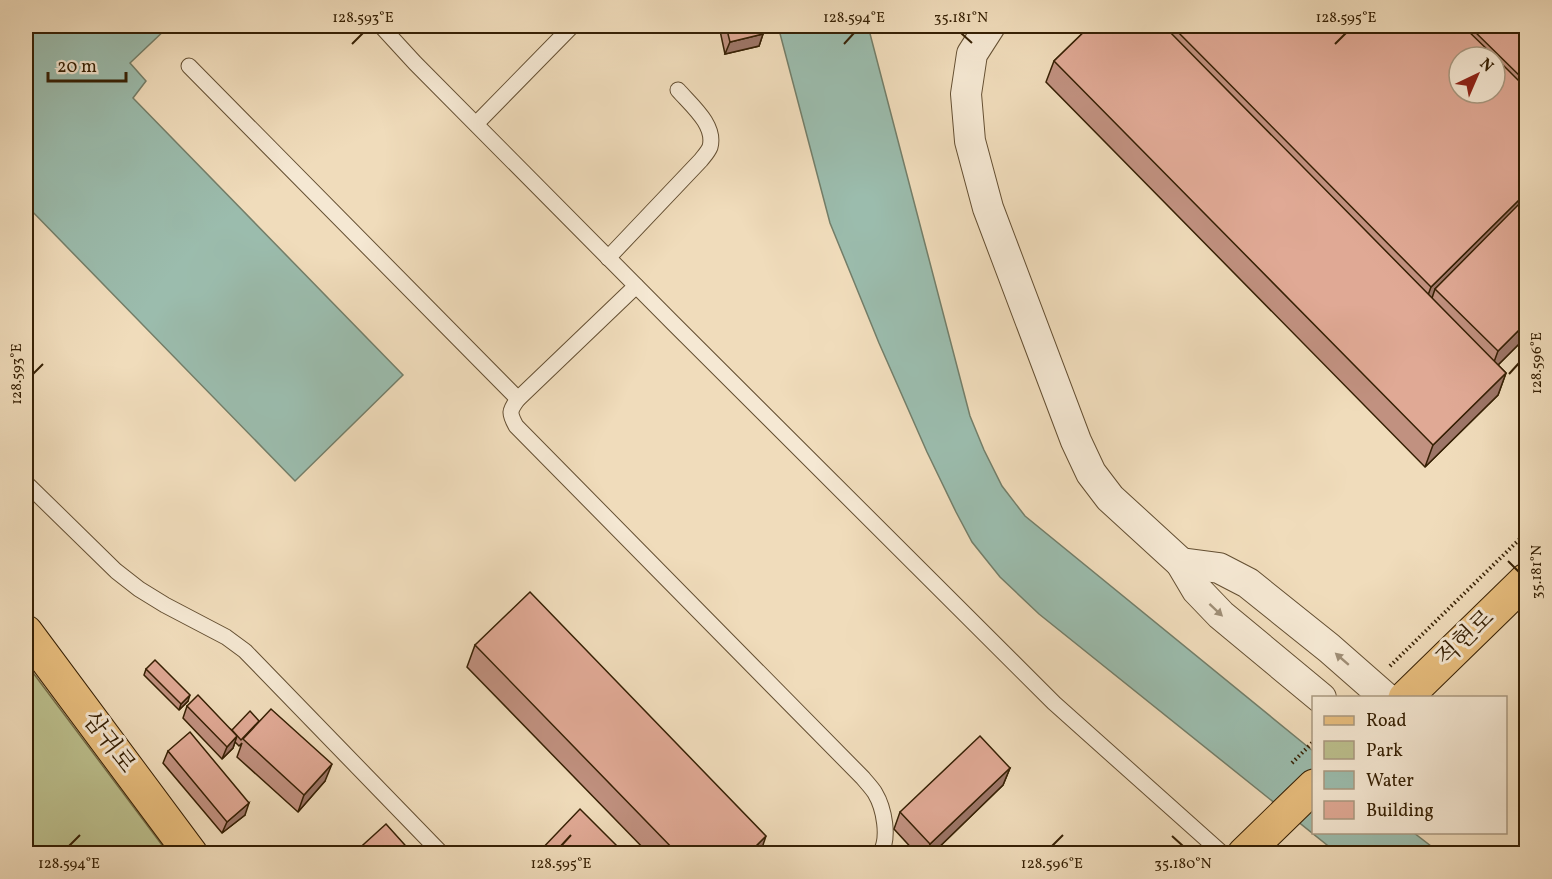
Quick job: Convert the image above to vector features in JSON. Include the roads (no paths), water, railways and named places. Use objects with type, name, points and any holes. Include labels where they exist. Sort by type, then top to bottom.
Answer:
[{"type":"main road","name":"적현로","points":[[1407,696],[1527,580]]},
{"type":"main road","name":"삼귀로","points":[[26,632],[191,854]]},
{"type":"main road","points":[[1252,845],[1312,788]]},
{"type":"street","points":[[990,26],[972,54],[966,94],[970,141],[988,208],[1076,441],[1091,473],[1110,498],[1181,563],[1197,590],[1221,615],[1320,696]]},
{"type":"street","points":[[1181,563],[1219,568],[1248,583],[1378,691]]},
{"type":"lane","points":[[381,26],[608,258],[1054,704],[1223,854]]},
{"type":"lane","points":[[476,124],[572,26]]},
{"type":"lane","points":[[189,66],[518,399]]},
{"type":"lane","points":[[608,258],[702,160],[710,148],[711,131],[678,90]]},
{"type":"lane","points":[[636,286],[518,399],[511,408],[510,416],[516,426],[863,778],[881,806],[885,831],[884,848],[880,854]]},
{"type":"lane","points":[[26,483],[116,572],[165,605],[226,637],[245,651],[442,854]]},
{"type":"water","points":[[26,26],[169,26],[130,63],[146,81],[133,98],[403,375],[295,481],[26,205]]},
{"type":"water","points":[[778,26],[868,26],[970,416],[1002,486],[1025,516],[1312,750],[1312,833],[1039,614],[1000,577],[972,542],[927,452],[830,223]]},
{"type":"water","points":[[1313,834],[1415,834],[1440,853],[1337,853]]}]
